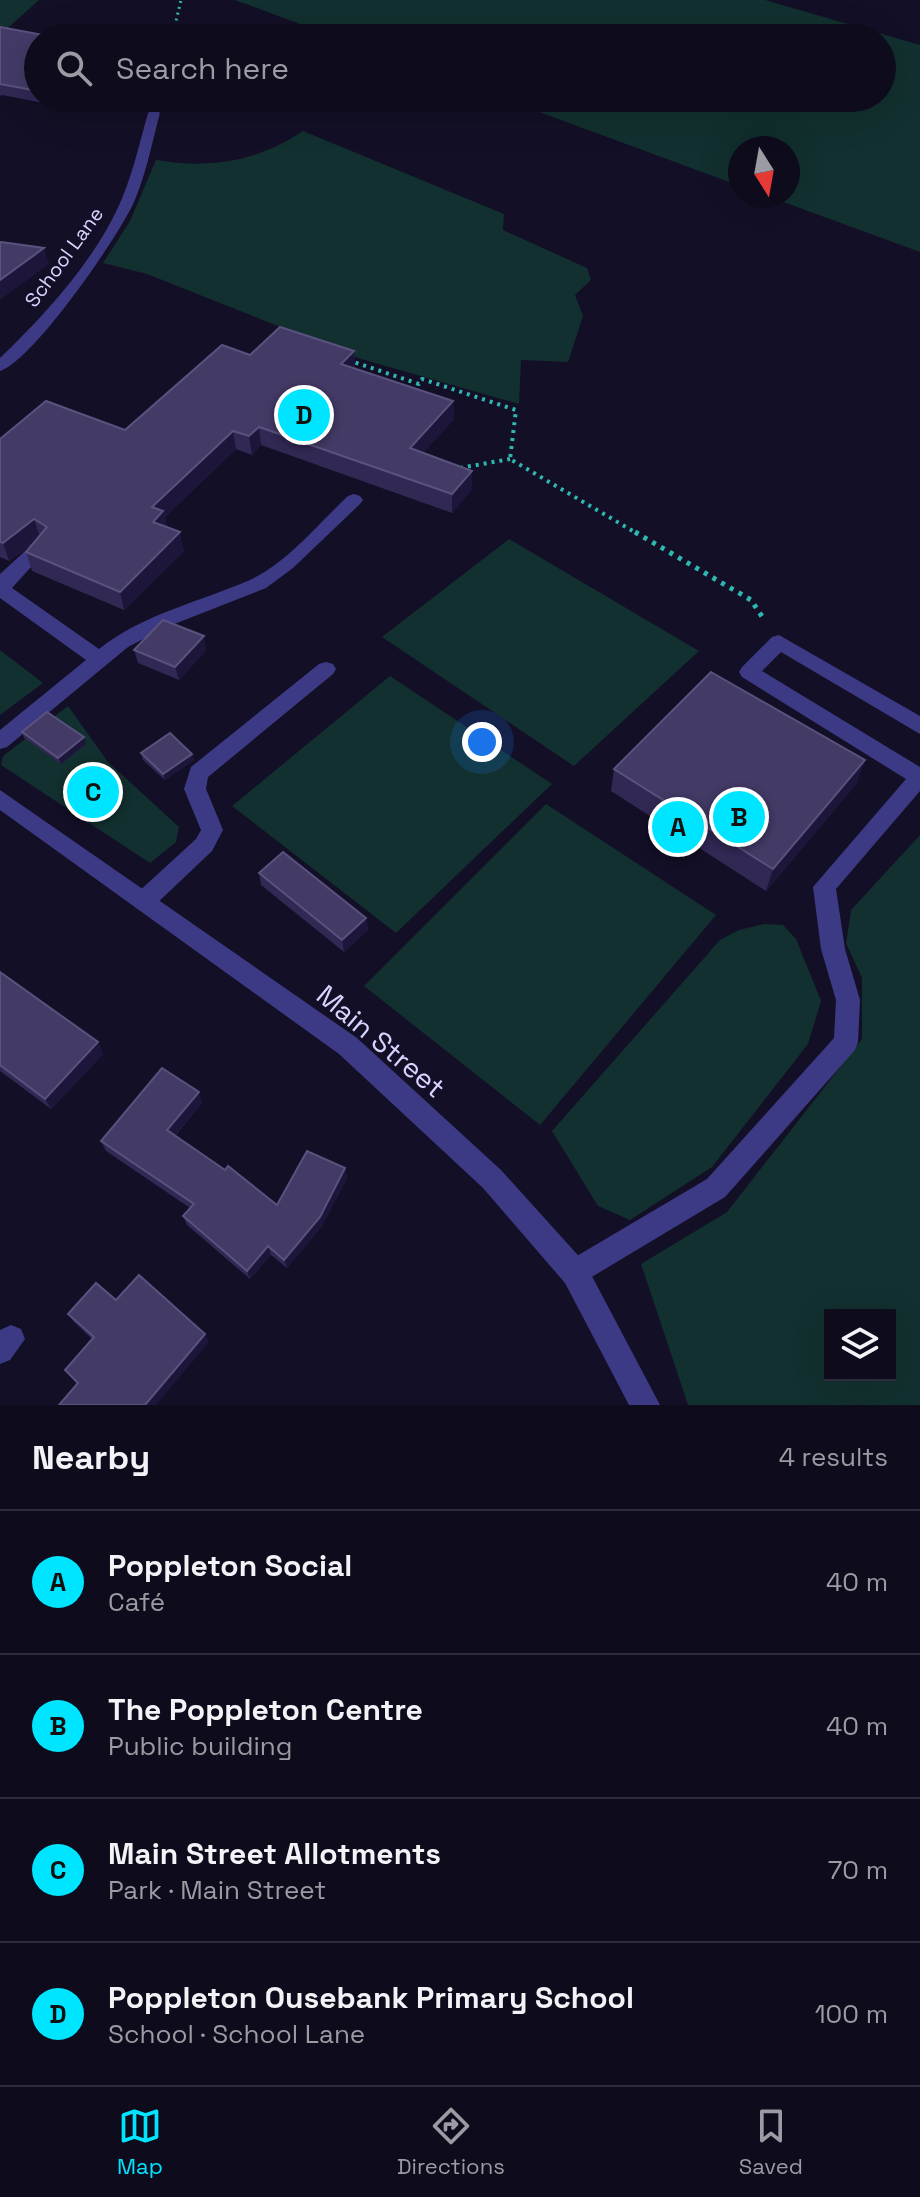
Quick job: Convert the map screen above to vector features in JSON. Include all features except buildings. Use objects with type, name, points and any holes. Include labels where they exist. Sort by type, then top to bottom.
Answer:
[{"type":"street","name":"School Lane","points":[[0,366],[19,350],[82,272],[125,208],[154,113]]},
{"type":"street","points":[[0,741],[98,658],[157,623],[259,583],[287,564],[354,500]]},
{"type":"street","points":[[41,546],[7,579],[2,590],[98,658]]},
{"type":"street","points":[[575,1273],[716,1188],[846,1042],[848,1000],[833,949],[824,887],[920,777],[749,672],[779,642],[920,726]]},
{"type":"street","points":[[144,901],[204,845],[212,830],[195,789],[198,773],[326,669]]},
{"type":"street","name":"Main Street","points":[[0,799],[348,1046],[492,1179],[575,1273],[645,1405]]},
{"type":"path","points":[[175,24],[181,0]]},
{"type":"path","points":[[339,357],[419,384],[422,379],[516,410],[510,459]]},
{"type":"path","points":[[459,468],[510,459],[751,600],[779,642]]},
{"type":"green space","points":[[0,0],[39,0],[0,35]]},
{"type":"green space","points":[[235,0],[765,0],[848,24],[300,24]]},
{"type":"green space","points":[[896,38],[920,45],[920,252],[800,208],[800,136],[728,136],[728,182],[539,112],[896,112]]},
{"type":"green space","points":[[303,131],[504,214],[503,230],[587,268],[591,280],[575,295],[583,316],[568,362],[521,360],[519,404],[361,359],[147,274],[103,263],[130,221],[156,160],[196,164],[232,160],[268,150]]},
{"type":"green space","points":[[509,539],[699,651],[574,766],[382,637]]},
{"type":"green space","points":[[0,650],[43,683],[0,715]]},
{"type":"green space","points":[[390,676],[552,784],[396,933],[232,806]]},
{"type":"green space","points":[[68,706],[108,762],[179,827],[176,842],[150,863],[1,765],[3,756]]},
{"type":"green space","points":[[546,804],[716,915],[540,1125],[364,986]]},
{"type":"green space","points":[[920,835],[920,1405],[688,1405],[641,1264],[727,1212],[862,1039],[862,978],[846,943],[851,910]]},
{"type":"green space","points":[[764,924],[783,925],[796,939],[821,1001],[808,1044],[712,1167],[630,1220],[598,1206],[552,1131],[720,940],[739,930]]},
{"type":"place","name":"Poppleton Ousebank Primary School","points":[[304,415]]},
{"type":"place","name":"Main Street Allotments","points":[[93,792]]},
{"type":"place","name":"The Poppleton Centre","points":[[739,817]]},
{"type":"place","name":"Poppleton Social","points":[[678,827]]}]
